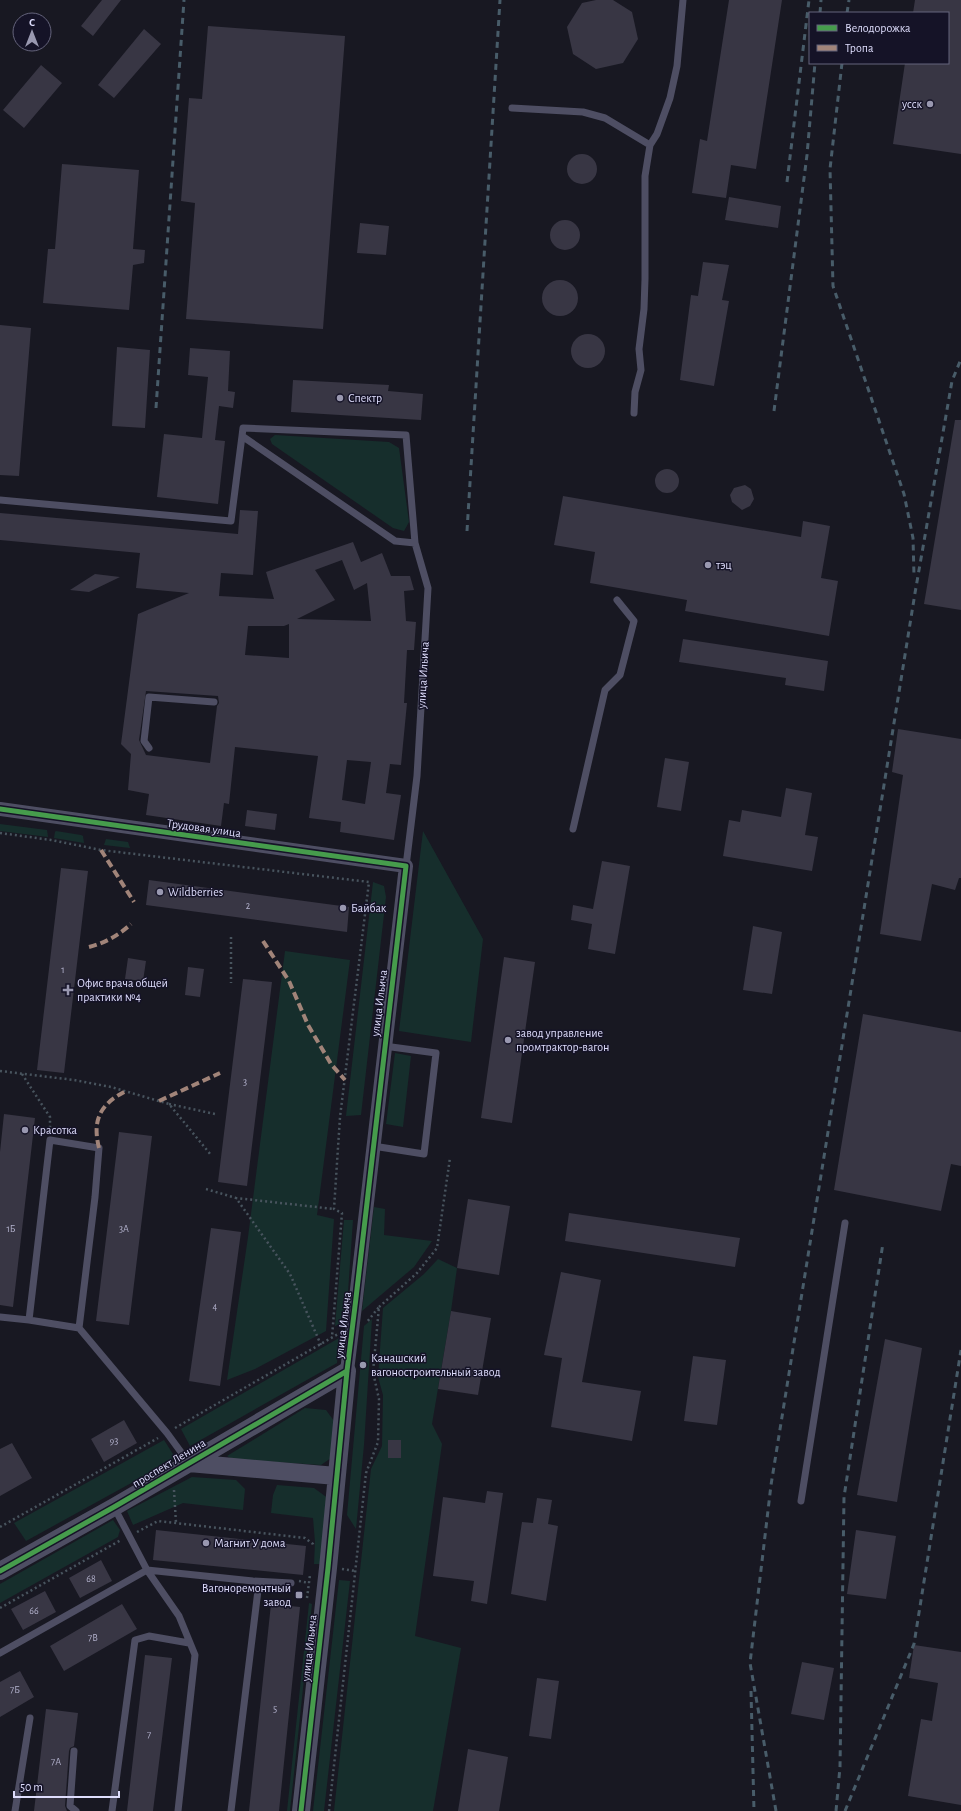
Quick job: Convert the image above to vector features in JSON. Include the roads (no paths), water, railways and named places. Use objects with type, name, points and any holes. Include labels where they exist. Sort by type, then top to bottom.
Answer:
[{"type":"street","name":"Трудовая улица","points":[[0,809],[406,866]]},
{"type":"street","name":"улица Ильича","points":[[301,1811],[328,1568],[347,1371],[406,866]]},
{"type":"street","name":"проспект Ленина","points":[[0,1571],[114,1507],[347,1371]]},
{"type":"street","points":[[181,1467],[336,1476]]},
{"type":"lane","points":[[634,413],[635,392],[642,370],[639,349],[645,279],[645,176],[650,145],[657,134],[670,98],[677,66],[683,0]]},
{"type":"lane","points":[[512,108],[583,112],[605,118],[650,145]]},
{"type":"lane","name":"улица Ильича","points":[[242,436],[243,428],[406,435],[415,543],[428,588],[417,776],[406,866]]},
{"type":"lane","points":[[0,500],[231,521],[242,436],[395,541],[415,543]]},
{"type":"lane","points":[[573,829],[605,690],[620,675],[634,621],[616,600]]},
{"type":"lane","points":[[149,748],[144,741],[149,697],[214,702]]},
{"type":"lane","points":[[373,1146],[424,1154],[436,1053],[384,1046]]},
{"type":"lane","points":[[29,1320],[50,1140],[99,1148],[80,1328]]},
{"type":"lane","points":[[801,1501],[845,1224]]},
{"type":"lane","points":[[0,1317],[80,1328],[167,1433],[181,1467]]},
{"type":"lane","points":[[114,1507],[147,1570],[179,1616],[195,1655],[178,1811]]},
{"type":"lane","points":[[0,1652],[147,1570],[259,1582],[291,1583]]},
{"type":"lane","points":[[231,1811],[259,1582]]},
{"type":"lane","points":[[112,1811],[135,1640],[149,1636],[189,1643]]},
{"type":"lane","points":[[15,1811],[30,1718]]},
{"type":"lane","points":[[74,1750],[70,1806],[76,1811]]},
{"type":"railway","points":[[156,408],[184,0]]},
{"type":"railway","points":[[467,531],[500,0]]},
{"type":"railway","points":[[787,182],[809,0]]},
{"type":"railway","points":[[820,12],[821,0]]},
{"type":"railway","points":[[847,12],[849,0]]},
{"type":"railway","points":[[774,411],[807,155],[815,64]]},
{"type":"railway","points":[[842,64],[830,169],[833,286],[904,494],[913,538],[914,576]]},
{"type":"railway","points":[[776,1811],[750,1663],[771,1485],[915,593],[952,381],[961,359]]},
{"type":"railway","points":[[836,1811],[840,1767],[844,1497],[883,1243]]},
{"type":"railway","points":[[845,1811],[914,1644],[961,1350]]},
{"type":"railway","points":[[751,1691],[754,1811]]},
{"type":"place","name":"усск","points":[[930,104]]},
{"type":"place","name":"Спектр","points":[[340,398]]},
{"type":"place","name":"тэц","points":[[708,565]]},
{"type":"place","name":"Wildberries","points":[[160,892]]},
{"type":"place","name":"Байбак","points":[[343,908]]},
{"type":"place","name":"Офис врача общей практики №4","points":[[68,990]]},
{"type":"place","name":"завод управление промтрактор-вагон","points":[[508,1040]]},
{"type":"place","name":"Красотка","points":[[25,1130]]},
{"type":"place","name":"Канашский вагоностроительный завод","points":[[363,1365]]},
{"type":"place","name":"Магнит У дома","points":[[206,1543]]},
{"type":"place","name":"Вагоноремонтный завод","points":[[299,1595]]}]
